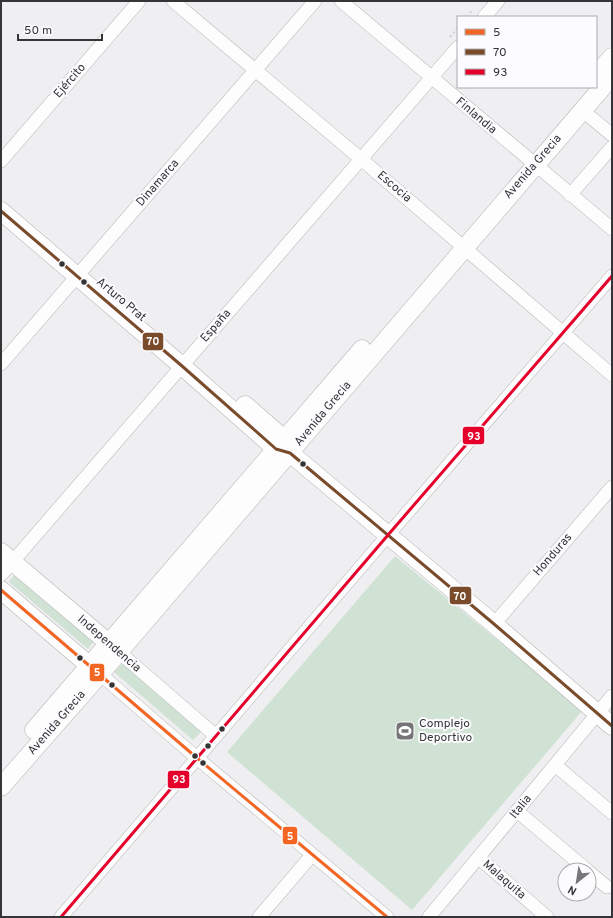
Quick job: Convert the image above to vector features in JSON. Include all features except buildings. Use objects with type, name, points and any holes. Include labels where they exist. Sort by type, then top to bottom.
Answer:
[{"type":"main road","name":"Avenida Grecia","points":[[601,74],[612,57]]},
{"type":"main road","name":"Avenida Grecia","points":[[1,769],[114,648],[283,447],[460,244],[530,161],[585,88]]},
{"type":"main road","name":"Avenida Grecia","points":[[530,161],[582,110],[594,88]]},
{"type":"main road","name":"Arturo Prat","points":[[1,199],[80,272]]},
{"type":"main road","name":"Arturo Prat","points":[[1,211],[80,272],[186,361],[283,447],[494,624],[612,726]]},
{"type":"main road","name":"Independencia","points":[[5,563],[114,648]]},
{"type":"main road","points":[[1,590],[94,670]]},
{"type":"main road","name":"Avenida Grecia","points":[[1,787],[94,670]]},
{"type":"street","name":"Ejército","points":[[1,161],[139,1]]},
{"type":"street","name":"Escocia","points":[[174,1],[361,159],[612,375]]},
{"type":"street","name":"Dinamarca","points":[[1,364],[315,1]]},
{"type":"street","name":"Finlandia","points":[[341,1],[612,229]]},
{"type":"street","points":[[485,16],[498,1]]},
{"type":"street","name":"España","points":[[5,563],[186,361],[457,48]]},
{"type":"street","points":[[582,110],[612,136]]},
{"type":"street","points":[[570,195],[612,147]]},
{"type":"street","points":[[62,917],[388,535],[612,276]]},
{"type":"street","name":"Honduras","points":[[494,624],[612,487]]},
{"type":"street","name":"Independencia","points":[[114,648],[216,736]]},
{"type":"street","points":[[94,670],[387,917]]},
{"type":"street","name":"Italia","points":[[429,917],[612,696]]},
{"type":"street","points":[[555,765],[612,813]]},
{"type":"street","points":[[517,811],[577,862]]},
{"type":"street","points":[[259,917],[312,855]]},
{"type":"street","name":"Malaquita","points":[[479,858],[547,917]]},
{"type":"street","points":[[597,879],[607,887]]},
{"type":"green space","name":"Complejo Deportivo","points":[[395,556],[583,710],[412,910],[227,752]]},
{"type":"green space","points":[[16,572],[95,640],[88,649],[9,582]]},
{"type":"green space","points":[[123,663],[201,732],[193,740],[114,672]]},
{"type":"transit line","name":"70","points":[[1,211],[182,366],[276,449],[290,453],[494,624],[612,726]]},
{"type":"transit line","name":"93","points":[[61,917],[612,276]]},
{"type":"transit line","name":"5","points":[[1,590],[197,758],[387,917]]},
{"type":"place","name":"Complejo Deportivo","points":[[405,731]]}]
